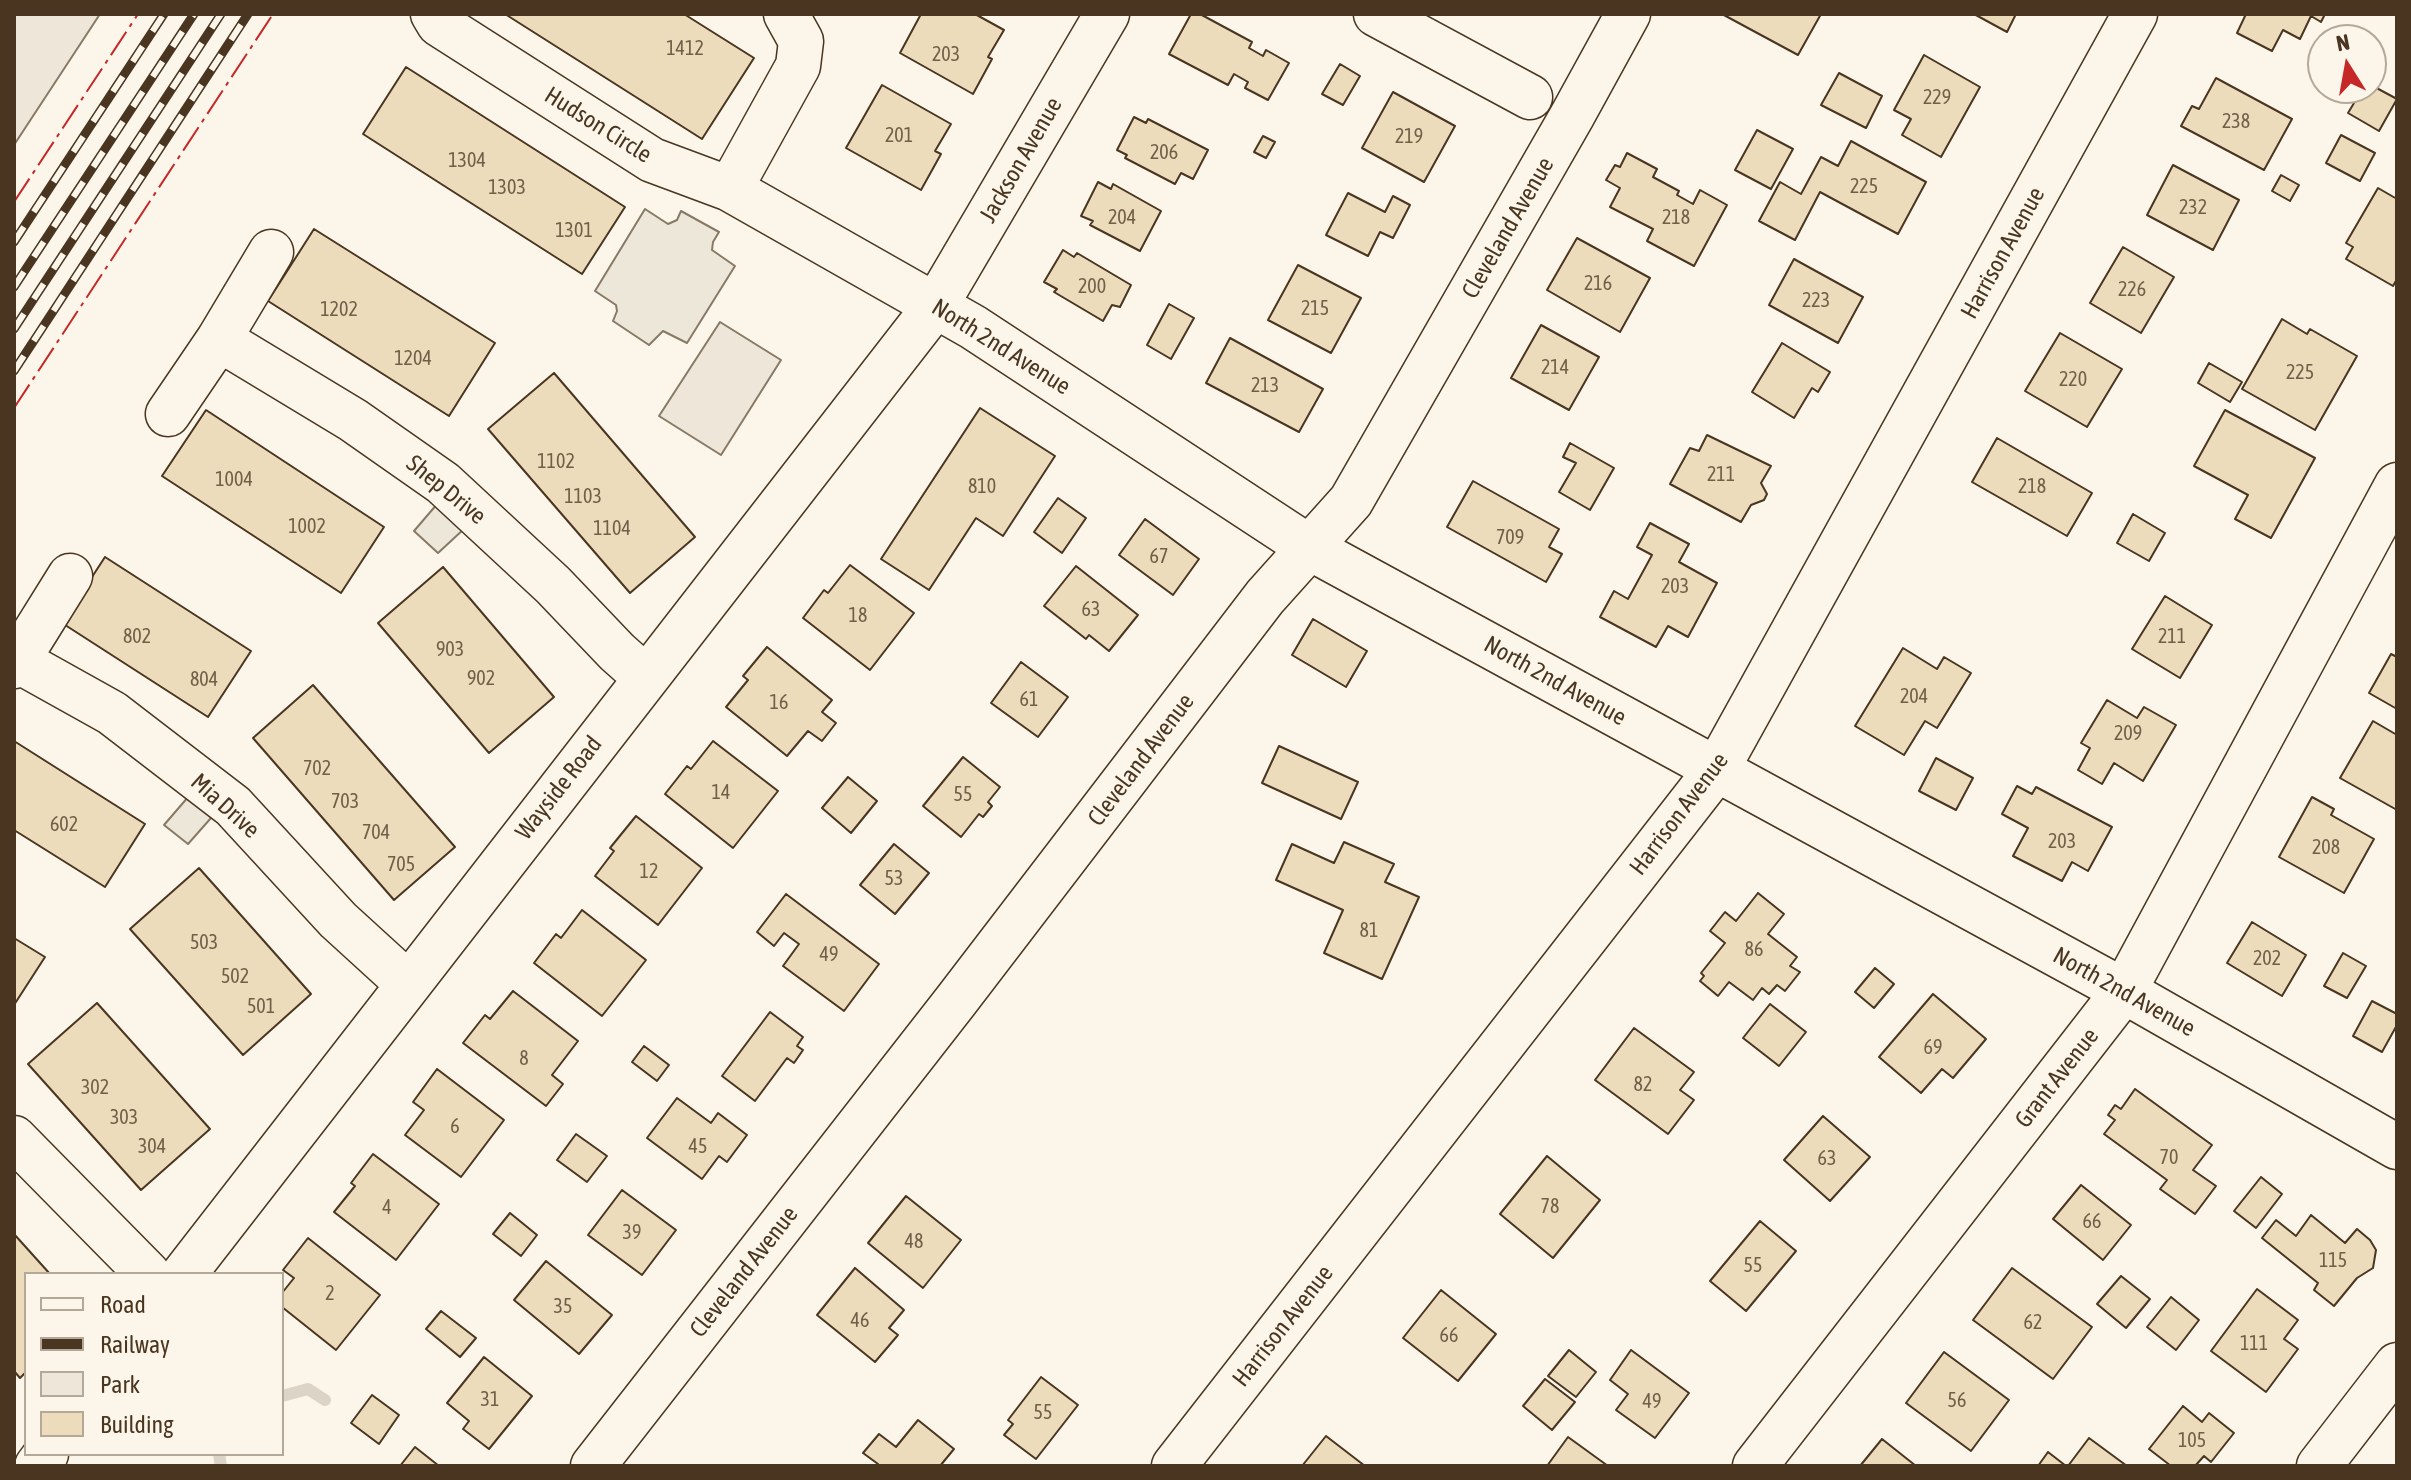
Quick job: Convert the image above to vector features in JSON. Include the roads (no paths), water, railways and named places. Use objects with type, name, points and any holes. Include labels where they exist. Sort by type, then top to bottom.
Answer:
[{"type":"street","name":"Hudson Circle","points":[[433,14],[439,24],[652,160],[730,189]]},
{"type":"street","points":[[730,189],[798,66],[801,41],[786,14]]},
{"type":"street","name":"Jackson Avenue","points":[[936,305],[1107,14]]},
{"type":"street","points":[[1376,14],[1530,97]]},
{"type":"street","name":"Cleveland Avenue","points":[[593,1466],[965,989],[1265,597],[1351,501],[1628,14]]},
{"type":"street","name":"Harrison Avenue","points":[[1174,1466],[1717,769],[2135,14]]},
{"type":"street","name":"North 2nd Avenue","points":[[730,189],[1020,356],[1310,548],[2124,991],[2397,1147]]},
{"type":"street","points":[[168,414],[219,339],[271,252]]},
{"type":"street","name":"Wayside Road","points":[[186,1272],[936,305]]},
{"type":"street","name":"Shep Drive","points":[[219,339],[353,420],[443,483],[553,585],[645,677]]},
{"type":"street","name":"Grant Avenue","points":[[1755,1466],[2124,991],[2397,485]]},
{"type":"street","points":[[16,663],[70,576]]},
{"type":"street","name":"Mia Drive","points":[[16,663],[112,713],[233,806],[338,920],[407,983]]},
{"type":"street","points":[[14,1138],[146,1272]]},
{"type":"street","points":[[2319,1466],[2397,1365]]},
{"type":"waterway","points":[[284,1395],[308,1389],[325,1400]]},
{"type":"waterway","points":[[219,1456],[221,1466]]},
{"type":"railway","points":[[14,242],[164,14]]},
{"type":"railway","points":[[14,287],[194,14]]},
{"type":"railway","points":[[14,329],[221,14]]},
{"type":"railway","points":[[14,371],[248,14]]}]
